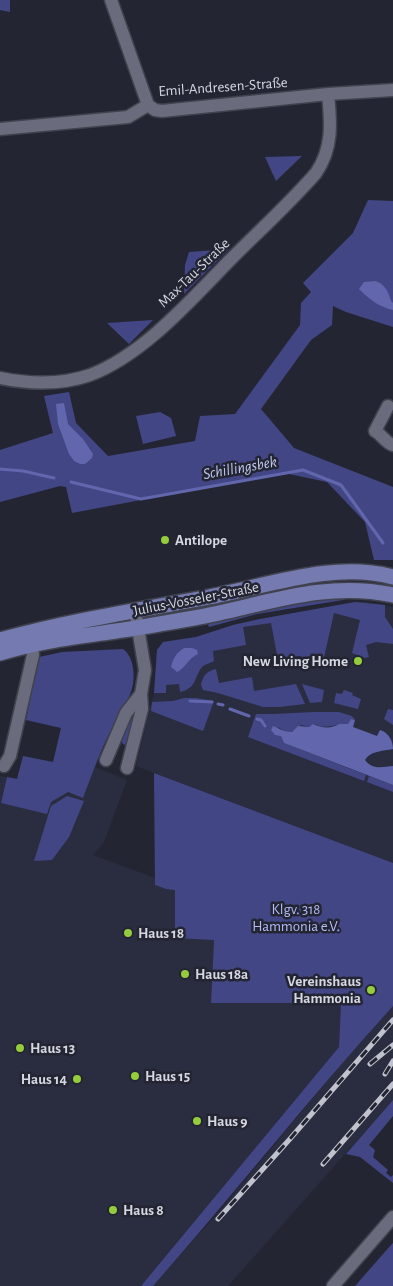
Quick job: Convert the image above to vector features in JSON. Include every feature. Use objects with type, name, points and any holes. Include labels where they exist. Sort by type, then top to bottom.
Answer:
[{"type":"main road","name":"Julius-Vosseler-Straße","points":[[0,640],[62,624],[330,573],[366,573],[393,577]]},
{"type":"main road","name":"Julius-Vosseler-Straße","points":[[0,653],[79,635],[138,628],[225,612],[303,593],[355,590],[393,594]]},
{"type":"street","points":[[111,0],[148,105]]},
{"type":"street","name":"Emil-Andresen-Straße","points":[[0,129],[128,117],[148,105],[155,110],[162,111],[328,94],[393,90]]},
{"type":"street","name":"Max-Tau-Straße","points":[[0,378],[38,383],[78,378],[104,369],[142,344],[184,306],[316,173],[325,157],[330,140],[331,121],[328,94]]},
{"type":"street","points":[[388,406],[375,431],[393,445]]},
{"type":"street","points":[[134,610],[145,670],[141,694],[142,709],[129,761],[108,754],[126,713],[141,694]]},
{"type":"street","points":[[4,766],[10,756],[16,736],[33,655],[32,645]]},
{"type":"street","points":[[333,1286],[393,1217]]},
{"type":"shaded area","points":[[355,602],[393,607],[393,863],[136,766],[154,693],[157,650],[163,642],[196,637],[233,625],[260,619]]},
{"type":"shaded area","points":[[95,767],[127,780],[104,842],[93,855],[155,878],[155,885],[166,889],[175,889],[214,940],[211,1003],[341,1003],[339,1047],[141,1286],[0,1286],[0,776],[7,777],[1,803],[51,802],[68,792],[83,798]]},
{"type":"shaded area","points":[[393,1006],[393,1100],[228,1286],[153,1286],[215,1216],[352,1051]]},
{"type":"green space","points":[[0,0],[10,0],[10,12],[0,10]]},
{"type":"green space","points":[[302,156],[276,181],[265,157]]},
{"type":"green space","points":[[368,200],[393,201],[393,327],[333,306],[332,325],[311,340],[261,409],[294,448],[393,487],[393,560],[374,560],[365,522],[327,482],[284,473],[72,513],[66,487],[60,486],[0,502],[0,450],[53,433],[44,396],[69,392],[76,423],[108,456],[195,441],[200,416],[235,414],[300,325],[301,303],[311,292],[303,283],[353,233]]},
{"type":"green space","points":[[229,249],[184,294],[185,265],[189,252]]},
{"type":"green space","points":[[153,320],[129,344],[107,323]]},
{"type":"green space","points":[[160,412],[171,418],[176,436],[143,444],[136,416]]},
{"type":"green space","points":[[352,596],[343,600],[257,614],[209,627],[207,622],[293,600]]},
{"type":"green space","points":[[355,602],[385,605],[385,617],[393,629],[393,644],[376,642],[366,645],[369,657],[365,658],[352,653],[360,620],[334,613],[323,662],[299,656],[278,660],[271,623],[243,627],[246,645],[213,651],[214,661],[203,666],[190,688],[180,692],[179,684],[166,685],[166,693],[154,693],[157,650],[163,642],[196,637],[233,625],[260,619]]},
{"type":"green space","points":[[123,649],[129,656],[134,680],[127,702],[103,746],[83,798],[68,792],[51,802],[47,814],[1,803],[7,777],[17,779],[23,756],[53,762],[61,728],[26,720],[39,657],[62,652]]},
{"type":"green space","points":[[216,669],[219,683],[252,677],[254,691],[296,684],[305,704],[263,707],[203,690],[201,685],[204,676]]},
{"type":"green space","points":[[302,684],[324,690],[322,702],[310,703]]},
{"type":"green space","points":[[344,690],[353,693],[352,695],[361,699],[358,709],[334,703],[336,693],[342,694]]},
{"type":"green space","points":[[184,698],[214,701],[203,731],[151,711],[152,702],[173,701]]},
{"type":"green space","points":[[138,709],[128,742],[124,745],[121,737],[123,728],[131,712]]},
{"type":"green space","points":[[388,709],[393,710],[393,725],[384,719]]},
{"type":"green space","points":[[339,712],[352,716],[355,720],[351,719],[348,725],[328,727],[314,724],[309,727],[301,725],[292,732],[284,731],[278,727],[284,743],[366,775],[364,781],[248,737],[256,714]]},
{"type":"green space","name":"Klgv. 318 Hammonia e.V.","points":[[154,773],[393,863],[393,1006],[153,1286],[141,1286],[339,1047],[341,1003],[211,1003],[214,940],[175,938],[175,890],[155,885]]},
{"type":"green space","points":[[369,776],[393,785],[393,792],[367,782]]},
{"type":"green space","points":[[67,796],[84,801],[69,837],[52,860],[34,861],[51,806]]},
{"type":"green space","points":[[393,1100],[393,1116],[369,1145],[375,1150],[373,1157],[388,1170],[386,1173],[391,1177],[393,1175],[393,1183],[360,1157],[346,1154]]},
{"type":"green space","points":[[393,1243],[393,1286],[355,1286],[391,1245]]},
{"type":"water","points":[[375,281],[386,288],[393,303],[393,310],[374,302],[359,289],[364,282]]},
{"type":"water","points":[[64,403],[68,424],[83,439],[93,454],[92,458],[85,464],[74,461],[69,454],[58,424],[56,404]]},
{"type":"water","points":[[184,648],[197,650],[198,654],[177,672],[171,667],[177,654]]},
{"type":"water","points":[[351,719],[355,720],[353,727],[377,736],[380,730],[390,738],[393,749],[373,753],[365,760],[374,767],[393,766],[393,785],[284,743],[281,736],[275,735],[271,730],[273,726],[292,732],[298,726],[309,727],[313,724],[330,727],[348,724]]},
{"type":"waterway","name":"Schillingsbek","points":[[0,469],[23,471],[54,478]]},
{"type":"waterway","name":"Schillingsbek","points":[[71,482],[141,499],[303,470],[341,485],[383,543]]},
{"type":"waterway","points":[[190,701],[212,702]]},
{"type":"waterway","points":[[218,704],[223,705]]},
{"type":"waterway","points":[[230,709],[249,716]]},
{"type":"waterway","points":[[257,719],[261,720],[265,726]]},
{"type":"railway","points":[[218,1219],[393,1020]]},
{"type":"railway","points":[[370,1064],[393,1045]]},
{"type":"railway","points":[[385,1074],[393,1061]]},
{"type":"railway","points":[[323,1164],[393,1084]]},
{"type":"place","name":"Antilope","points":[[165,540]]},
{"type":"place","name":"New Living Home","points":[[358,661]]},
{"type":"place","name":"Haus 18","points":[[128,933]]},
{"type":"place","name":"Haus 18a","points":[[185,974]]},
{"type":"place","name":"Vereinshaus Hammonia","points":[[371,990]]},
{"type":"place","name":"Haus 13","points":[[20,1048]]},
{"type":"place","name":"Haus 15","points":[[135,1076]]},
{"type":"place","name":"Haus 14","points":[[77,1079]]},
{"type":"place","name":"Haus 9","points":[[197,1121]]},
{"type":"place","name":"Haus 8","points":[[113,1210]]}]
